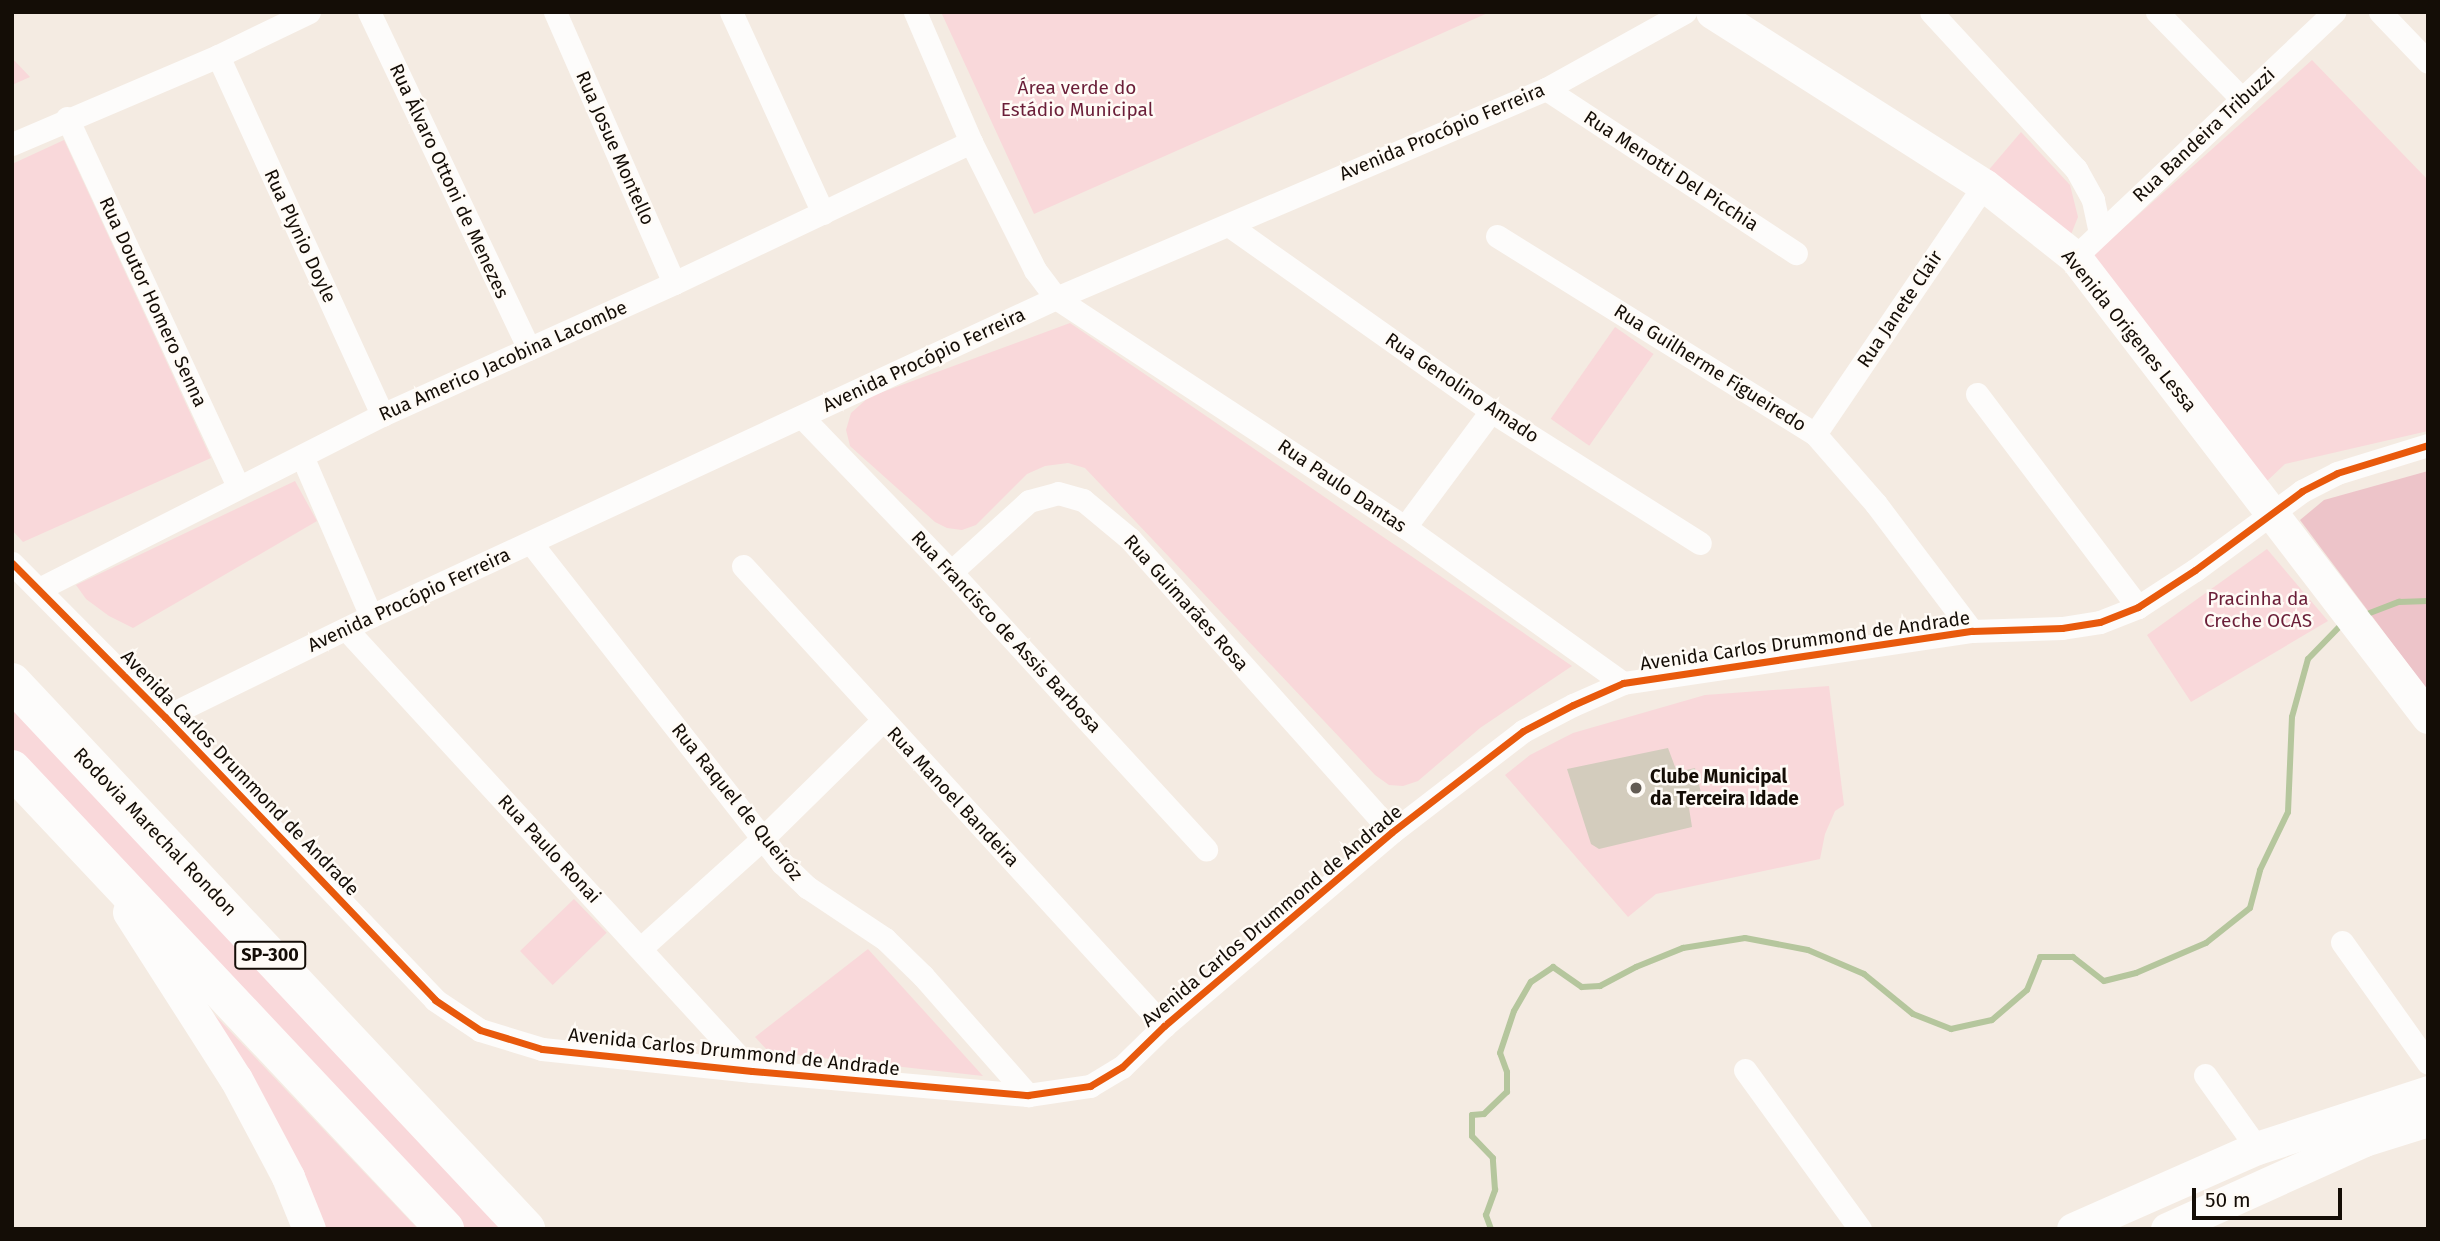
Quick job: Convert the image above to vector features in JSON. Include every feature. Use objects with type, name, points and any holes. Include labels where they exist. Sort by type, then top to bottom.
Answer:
[{"type":"highway","name":"Rodovia Marechal Rondon","points":[[12,682],[526,1229]]},
{"type":"highway","name":"SP-300","points":[[17,774],[445,1229]]},
{"type":"street","points":[[12,144],[67,118],[218,56],[309,12]]},
{"type":"street","name":"Rua Álvaro Ottoni de Menezes","points":[[369,12],[529,349]]},
{"type":"street","name":"Rua Josue Montello","points":[[555,12],[674,283]]},
{"type":"street","points":[[732,12],[823,213]]},
{"type":"street","points":[[915,12],[971,142],[1035,270],[1055,298]]},
{"type":"street","name":"Avenida Procópio Ferreira","points":[[165,717],[372,616],[803,418],[1055,298],[1230,226],[1315,186],[1546,89],[1685,12]]},
{"type":"street","name":"Avenida Origenes Lessa","points":[[1712,12],[1984,185],[2075,257],[2428,717]]},
{"type":"street","points":[[1931,12],[2076,169],[2092,201],[2100,232]]},
{"type":"street","points":[[2157,12],[2242,99]]},
{"type":"street","name":"Rua Bandeira Tribuzzi","points":[[2075,257],[2334,12]]},
{"type":"street","points":[[2380,12],[2428,62]]},
{"type":"street","name":"Rua Plynio Doyle","points":[[218,56],[382,415]]},
{"type":"street","name":"Rua Menotti Del Picchia","points":[[1546,89],[1796,253]]},
{"type":"street","name":"Rua Doutor Homero Senna","points":[[67,118],[238,486]]},
{"type":"street","name":"Rua Americo Jacobina Lacombe","points":[[39,589],[382,415],[674,283],[971,142]]},
{"type":"street","name":"Rua Janete Clair","points":[[1815,434],[1984,185]]},
{"type":"street","name":"Rua Genolino Amado","points":[[1230,226],[1491,411],[1700,543]]},
{"type":"street","name":"Rua Guilherme Figueiredo","points":[[1497,236],[1815,434],[1876,504],[1972,631]]},
{"type":"street","name":"Rua Paulo Dantas","points":[[1055,298],[1405,527],[1623,683]]},
{"type":"street","points":[[1977,394],[2138,607]]},
{"type":"street","points":[[1405,527],[1491,411]]},
{"type":"street","name":"Rua Francisco de Assis Barbosa","points":[[803,418],[951,572],[1206,849]]},
{"type":"street","name":"Avenida Carlos Drummond de Andrade","points":[[12,562],[165,717],[435,1000],[480,1030],[542,1048],[752,1071],[1028,1095],[1090,1086],[1122,1067],[1164,1026],[1392,832],[1523,731],[1623,683],[1972,631],[2062,628],[2100,622],[2138,607],[2195,570],[2270,512],[2337,473],[2428,445]]},
{"type":"street","points":[[302,456],[372,616]]},
{"type":"street","name":"Rua Guimarães Rosa","points":[[951,572],[1028,501],[1058,493],[1083,500],[1130,539],[1392,832]]},
{"type":"street","name":"Rua Raquel de Queiróz","points":[[531,543],[763,838],[807,887],[885,939],[923,976],[1028,1095]]},
{"type":"street","name":"Rua Manoel Bandeira","points":[[743,566],[1164,1026]]},
{"type":"street","name":"Rua Paulo Ronai","points":[[346,629],[752,1071]]},
{"type":"street","points":[[641,948],[763,838],[883,720]]},
{"type":"street","points":[[17,774],[114,890],[205,1027],[265,1130],[309,1229]]},
{"type":"street","points":[[2342,942],[2428,1063]]},
{"type":"street","points":[[1745,1070],[1860,1229]]},
{"type":"street","points":[[2205,1075],[2257,1148]]},
{"type":"street","points":[[2073,1229],[2257,1148],[2428,1092]]},
{"type":"street","points":[[2167,1229],[2364,1140],[2428,1120]]},
{"type":"green space","name":"Área verde do Estádio Municipal","points":[[941,12],[1490,12],[1034,214]]},
{"type":"green space","points":[[12,58],[30,77],[12,85]]},
{"type":"green space","points":[[2312,60],[2428,180],[2428,431],[2285,464],[2266,482],[2092,256]]},
{"type":"green space","points":[[2021,132],[2070,185],[2078,217],[2070,237],[1987,172]]},
{"type":"green space","points":[[64,140],[211,458],[23,542],[12,530],[12,164]]},
{"type":"green space","points":[[1070,323],[1572,666],[1480,728],[1418,781],[1403,786],[1389,785],[1375,775],[1085,468],[1068,463],[1045,466],[1027,474],[976,525],[962,530],[947,528],[935,522],[850,446],[846,430],[851,413],[869,397]]},
{"type":"green space","points":[[1615,327],[1654,354],[1589,446],[1551,419]]},
{"type":"green space","points":[[295,481],[317,521],[133,628],[109,616],[86,599],[76,585]]},
{"type":"green space","name":"Pracinha da Creche OCAS","points":[[2267,549],[2328,621],[2191,702],[2147,635]]},
{"type":"green space","points":[[1829,686],[1844,805],[1835,811],[1825,834],[1820,859],[1656,894],[1628,917],[1505,775],[1530,755],[1573,733],[1705,695]]},
{"type":"green space","points":[[12,699],[506,1229],[430,1229],[12,781]]},
{"type":"green space","points":[[574,899],[607,933],[553,985],[520,951]]},
{"type":"green space","points":[[868,949],[983,1076],[769,1052],[755,1037]]},
{"type":"green space","points":[[194,993],[418,1229],[319,1229]]},
{"type":"shaded area","points":[[2428,471],[2428,691],[2300,520],[2324,500]]},
{"type":"building","name":"Clube Municipal da Terceira Idade","points":[[1668,748],[1677,772],[1695,768],[1704,805],[1689,808],[1692,827],[1599,849],[1591,844],[1567,769]]},
{"type":"waterway","points":[[2362,616],[2399,602],[2428,601]]},
{"type":"waterway","points":[[1491,1229],[1486,1215],[1495,1190],[1493,1158],[1472,1136],[1472,1115],[1484,1114],[1507,1092],[1507,1072],[1500,1053],[1514,1011],[1531,982],[1553,967],[1582,987],[1600,986],[1636,967],[1683,948],[1745,938],[1808,950],[1864,974],[1913,1014],[1951,1029],[1992,1020],[2027,990],[2040,957],[2073,957],[2104,981],[2136,973],[2206,943],[2250,908],[2260,870],[2288,812],[2292,717],[2308,659],[2342,624]]},
{"type":"cycle path","points":[[12,563],[165,717],[435,1000],[480,1030],[542,1049],[752,1071],[1028,1095],[1090,1086],[1122,1067],[1164,1026],[1392,832],[1523,731],[1573,705],[1623,683],[1972,631],[2062,628],[2100,622],[2138,607],[2195,570],[2302,491],[2337,473],[2428,445]]},
{"type":"place","name":"Clube Municipal da Terceira Idade","points":[[1636,788]]}]
